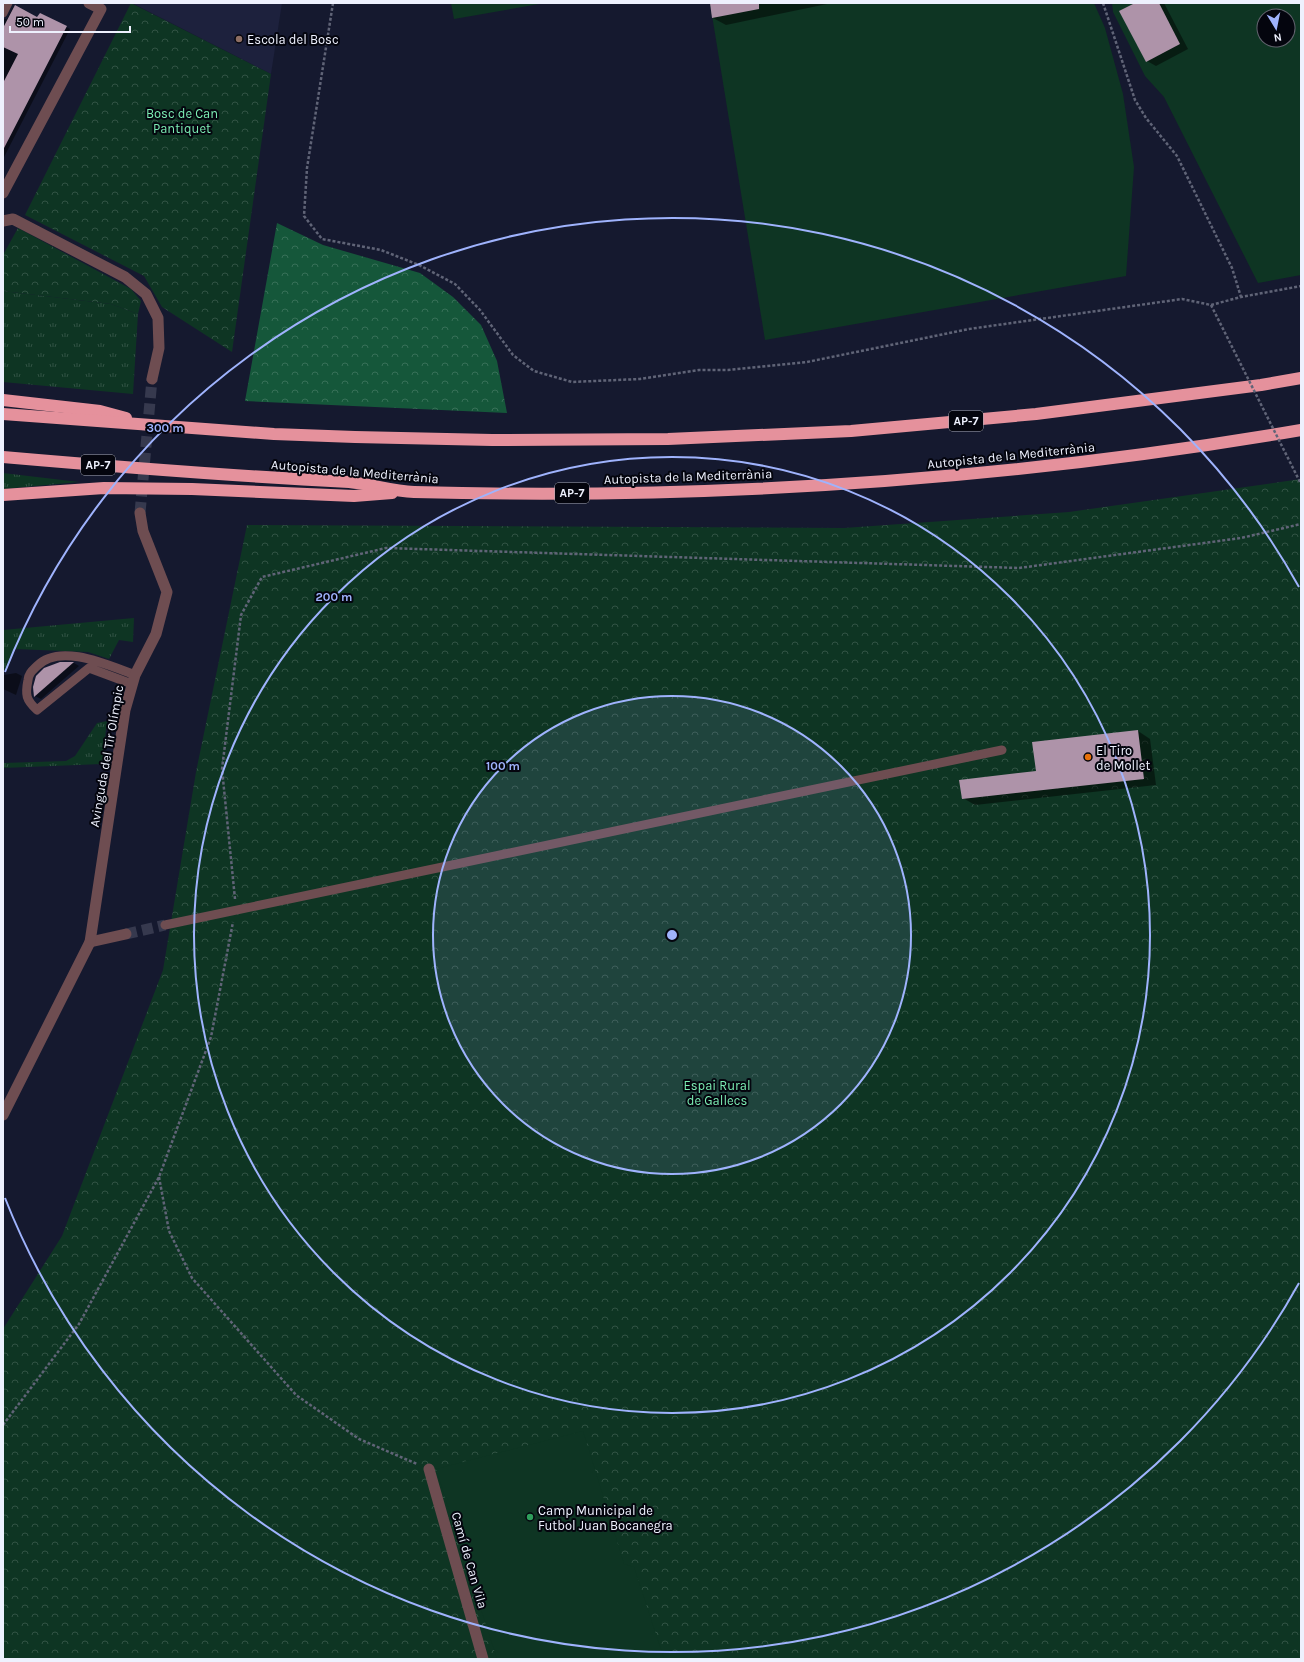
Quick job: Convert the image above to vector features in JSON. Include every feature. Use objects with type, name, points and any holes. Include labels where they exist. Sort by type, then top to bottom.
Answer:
[{"type":"highway","name":"AP-7","points":[[3,414],[153,426],[363,438],[570,440],[668,438],[851,431],[1044,413],[1261,385],[1301,378]]},
{"type":"highway","points":[[3,400],[100,411],[153,426]]},
{"type":"highway","name":"Autopista de la Mediterrània","points":[[3,457],[192,472],[360,483],[409,492],[587,493],[735,488],[918,479],[1128,457],[1301,430]]},
{"type":"highway","points":[[3,495],[104,488],[267,491],[354,496],[409,492]]},
{"type":"street","points":[[3,192],[101,9],[89,3]]},
{"type":"street","points":[[3,221],[13,219],[124,277],[146,294],[158,318],[159,348],[152,379]]},
{"type":"street","name":"Avinguda del Tir Olímpic","points":[[3,1115],[90,942],[125,710],[134,679],[156,634],[167,592],[143,531],[140,513]]},
{"type":"street","points":[[90,942],[126,934]]},
{"type":"street","name":"Camí de Can Vila","points":[[429,1469],[483,1659]]},
{"type":"lane","points":[[3,13],[8,3]]},
{"type":"lane","points":[[52,656],[70,656],[92,659],[134,679],[89,668],[37,710],[28,702],[26,690],[29,674],[40,663],[52,656]]},
{"type":"lane","points":[[165,925],[1002,750]]},
{"type":"path","points":[[333,3],[307,168],[304,216],[322,239],[381,250],[419,265],[455,284],[480,310],[513,355],[534,371],[572,382],[640,378],[699,370],[728,370],[807,362],[969,329],[1182,299],[1211,305],[1241,297],[1301,286]]},
{"type":"path","points":[[1104,3],[1135,100],[1146,118],[1177,156],[1232,268],[1241,297]]},
{"type":"path","points":[[1211,305],[1301,484]]},
{"type":"path","points":[[3,1425],[79,1324],[159,1177],[211,1037],[236,910],[222,769],[241,615],[262,577],[386,548],[1019,568],[1241,538],[1301,524]]},
{"type":"path","points":[[159,1177],[169,1231],[192,1278],[296,1395],[359,1439],[429,1469]]},
{"type":"shaded area","name":"Escola del Bosc","points":[[132,3],[282,3],[271,74]]},
{"type":"green space","name":"Bosc de Can Pantiquet","points":[[131,3],[271,74],[232,352],[162,307],[144,276],[25,215]]},
{"type":"green space","points":[[451,3],[545,3],[454,19]]},
{"type":"green space","points":[[710,3],[1094,3],[1105,28],[1123,94],[1134,167],[1126,276],[765,340]]},
{"type":"green space","points":[[1112,3],[1301,3],[1301,275],[1258,283],[1164,97],[1145,76],[1113,12]]},
{"type":"green space","points":[[277,223],[323,245],[420,273],[453,297],[481,325],[497,361],[507,413],[245,401]]},
{"type":"green space","points":[[18,228],[131,289],[141,301],[138,314],[111,304],[3,291],[3,255]]},
{"type":"green space","points":[[3,291],[111,304],[138,314],[133,394],[3,382]]},
{"type":"green space","points":[[3,473],[79,482],[3,489]]},
{"type":"green space","name":"Espai Rural de Gallecs","points":[[1301,479],[1301,1659],[3,1659],[3,1329],[62,1236],[163,970],[196,772],[247,525],[844,528],[1069,512]]},
{"type":"green space","points":[[134,618],[133,642],[119,640],[109,659],[88,652],[15,649],[3,673],[3,630]]},
{"type":"green space","points":[[107,721],[102,764],[3,768],[3,763],[66,761],[75,756],[97,723]]},
{"type":"green space","name":"Camp Municipal de Futbol Juan Bocanegra","points":[[583,1431],[624,1564],[634,1567],[664,1659],[497,1659],[436,1469]]},
{"type":"building","points":[[710,3],[759,3],[759,9],[712,18]]},
{"type":"building","points":[[1135,3],[1159,3],[1180,44],[1146,62],[1119,11]]},
{"type":"building","points":[[15,5],[37,17],[40,13],[67,26],[3,150],[3,83],[18,54],[3,47],[3,28]]},
{"type":"building","points":[[60,662],[74,662],[34,697],[33,687],[36,676],[44,668]]},
{"type":"building","name":"El Tiro de Mollet","points":[[1138,730],[1144,779],[962,799],[959,780],[1036,771],[1032,742]]},
{"type":"tunnel","points":[[140,513],[152,379]]},
{"type":"tunnel","points":[[126,934],[165,925]]},
{"type":"place","name":"Escola del Bosc","points":[[239,39]]},
{"type":"place","name":"El Tiro de Mollet","points":[[1088,757]]},
{"type":"place","name":"Camp Municipal de Futbol Juan Bocanegra","points":[[530,1517]]}]
